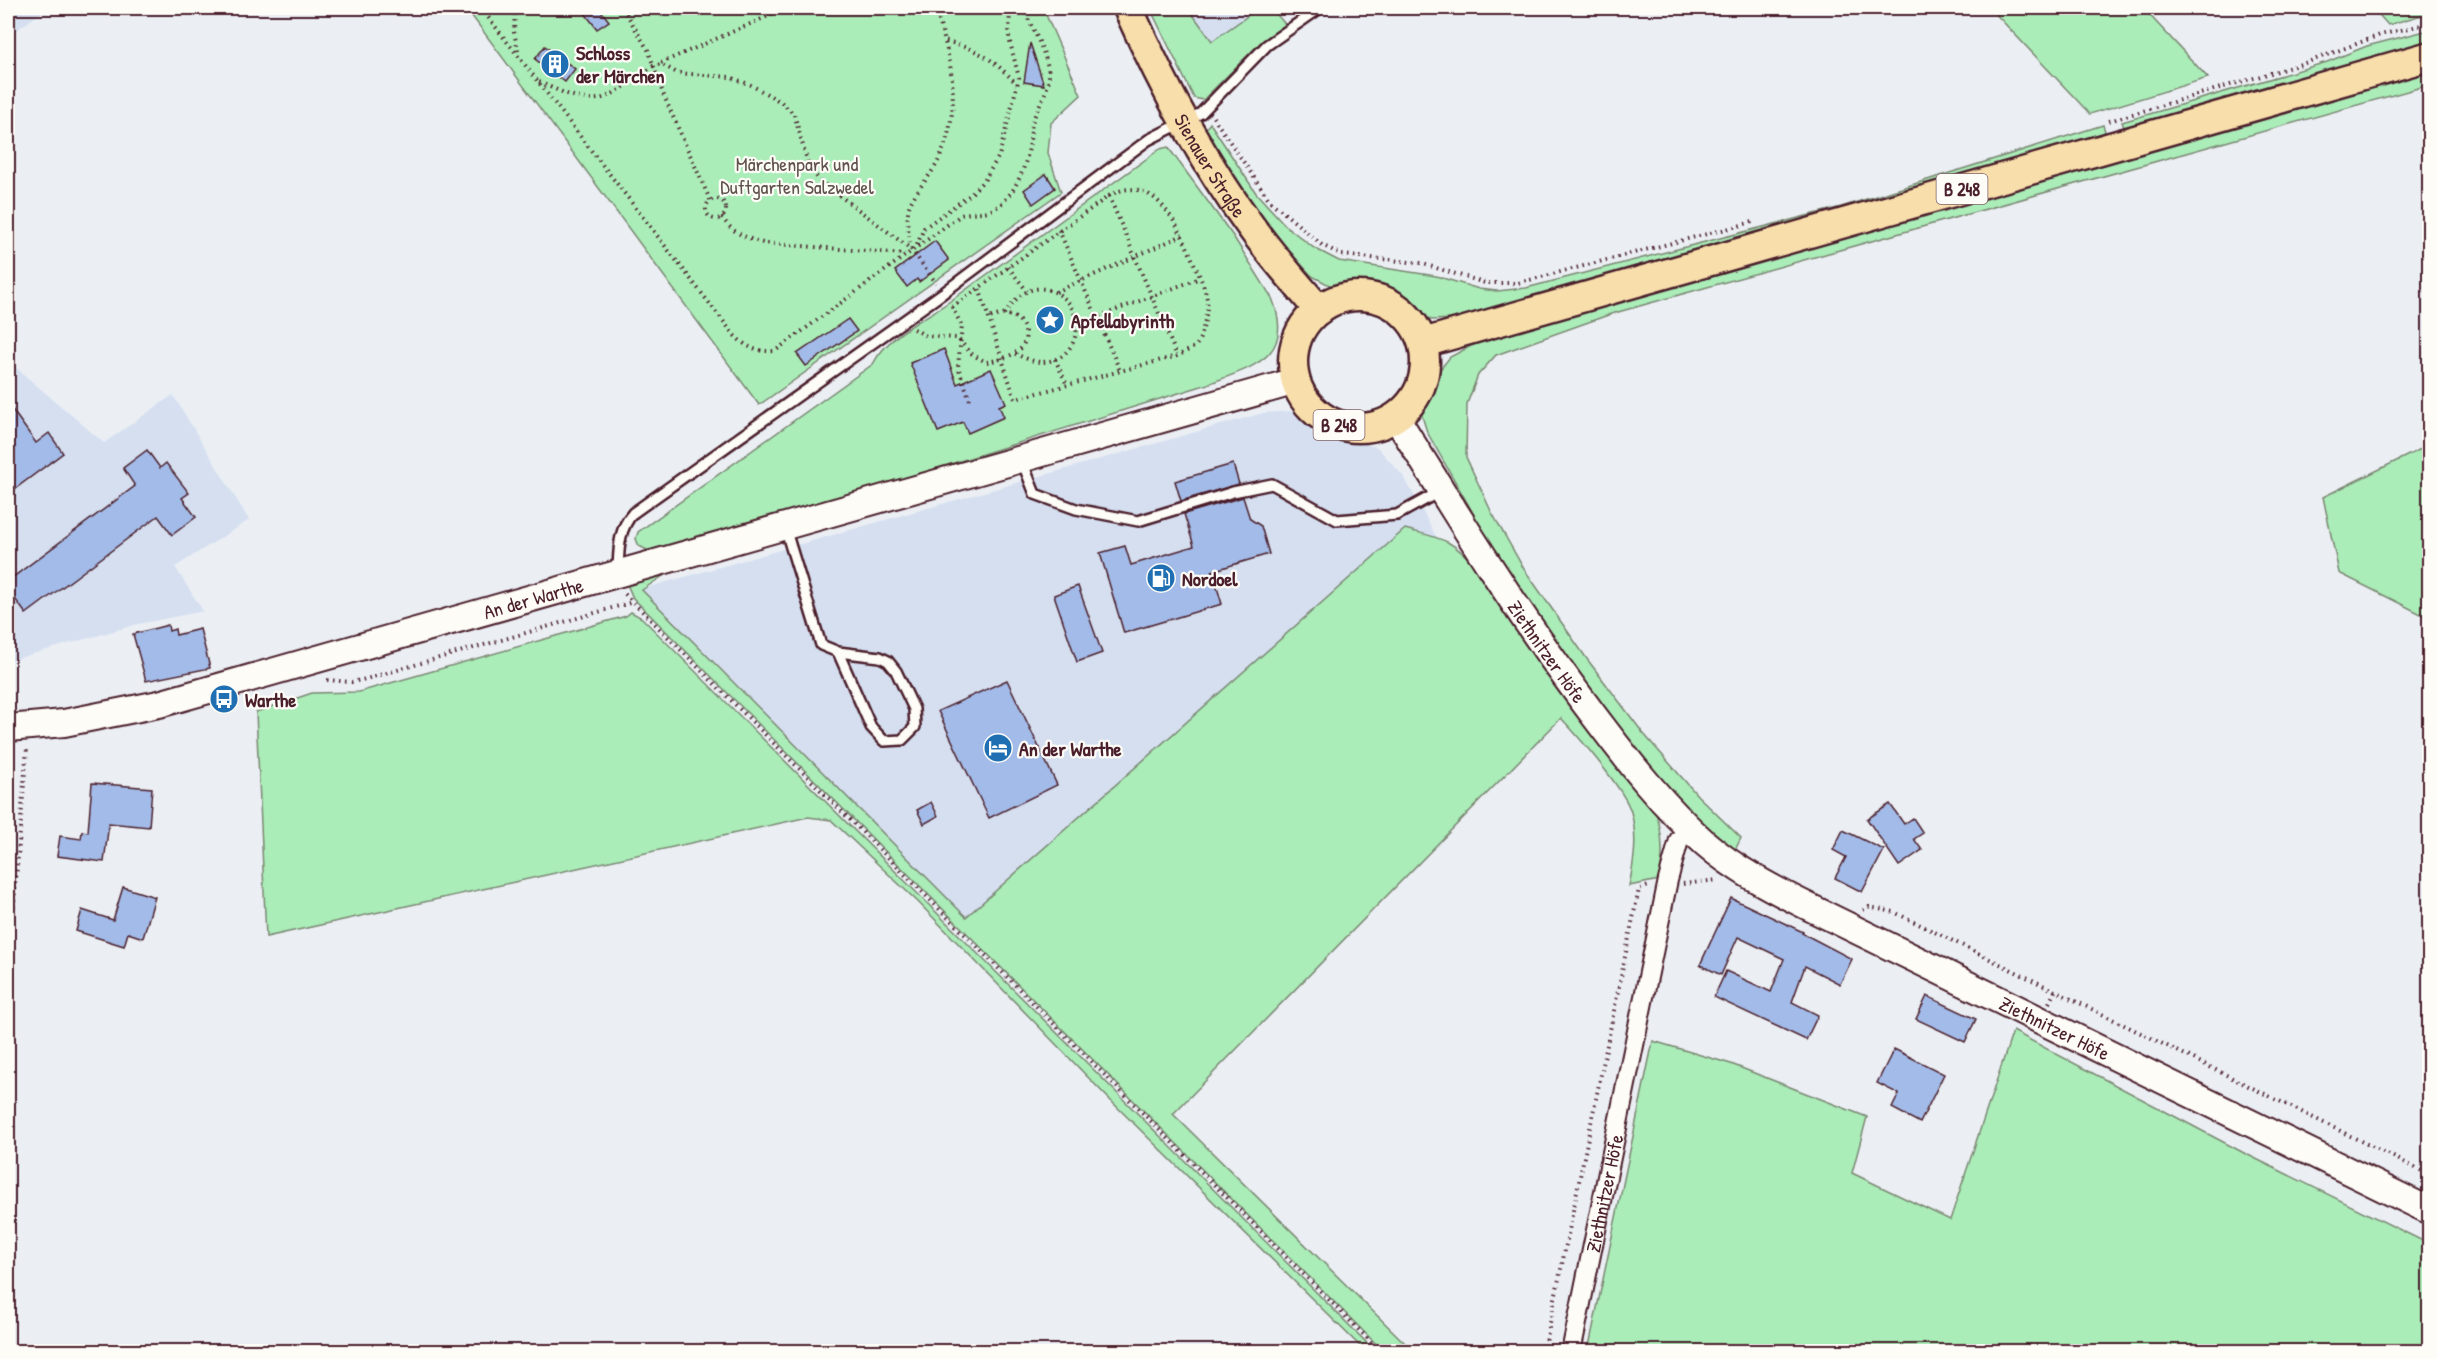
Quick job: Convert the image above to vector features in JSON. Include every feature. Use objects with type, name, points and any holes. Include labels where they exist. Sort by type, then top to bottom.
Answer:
[{"type":"main road","name":"Sienauer Straße","points":[[1128,8],[1195,115],[1224,188],[1250,227],[1318,310]]},
{"type":"main road","name":"B 248","points":[[1423,343],[2430,56]]},
{"type":"main road","name":"B 248","points":[[1351,296],[1370,296],[1388,302],[1403,312],[1415,326],[1423,343],[1425,364],[1422,384],[1412,402],[1396,417],[1378,425],[1358,428],[1337,424],[1319,414],[1305,399],[1296,381],[1293,362],[1296,342],[1304,325],[1318,310],[1333,301],[1351,296]]},
{"type":"main road","name":"An der Warthe","points":[[18,728],[84,719],[159,704],[1296,381]]},
{"type":"main road","name":"Ziethnitzer Höfe","points":[[1396,417],[1503,588],[1574,689],[1636,769],[1689,828],[1747,874],[1846,925],[2430,1211]]},
{"type":"street","name":"Ziethnitzer Höfe","points":[[1571,1352],[1667,885],[1675,850],[1679,840],[1689,828]]},
{"type":"lane","points":[[618,573],[621,536],[626,521],[633,513],[943,293],[1148,140],[1195,115],[1267,45],[1320,8]]},
{"type":"lane","points":[[1022,459],[1035,494],[1076,509],[1138,521],[1233,492],[1272,484],[1338,520],[1397,515],[1441,490]]},
{"type":"lane","points":[[784,525],[821,645],[838,652],[880,657],[888,661],[896,671],[914,709],[915,728],[902,740],[884,741],[871,727],[838,652]]},
{"type":"path","points":[[481,8],[734,335],[746,347],[764,352],[775,351],[911,249],[961,215],[974,211],[989,211],[1005,199],[1019,181],[1029,149],[1033,122],[1046,91],[1049,76],[1045,59],[1023,8]]},
{"type":"path","points":[[515,8],[514,32],[519,55]]},
{"type":"path","points":[[623,8],[648,50],[664,96],[710,200]]},
{"type":"path","points":[[538,81],[573,97],[596,100],[612,96],[653,66],[773,14],[778,8]]},
{"type":"path","points":[[911,249],[908,228],[909,205],[935,169],[942,154],[954,90],[951,60],[935,8]]},
{"type":"path","points":[[916,246],[924,228],[970,195],[985,179],[999,156],[1019,78],[1009,39],[1010,8]]},
{"type":"path","points":[[2104,122],[2308,62],[2380,35],[2430,23]]},
{"type":"path","points":[[946,41],[972,49],[993,59],[1017,85]]},
{"type":"path","points":[[660,64],[677,73],[730,77],[751,85],[781,102],[794,114],[809,167],[820,181],[911,249],[952,307],[961,323],[962,342],[958,367],[970,400]]},
{"type":"path","points":[[1195,115],[1270,201],[1322,245],[1342,255],[1420,263],[1485,283],[1528,281],[1764,219]]},
{"type":"path","points":[[952,307],[1059,230],[1120,189],[1132,188],[1146,192],[1165,207],[1183,235],[1208,301],[1204,324],[1197,344],[1177,356],[1016,399],[979,288]]},
{"type":"path","points":[[1110,196],[1177,356]]},
{"type":"path","points":[[717,198],[723,202],[726,212],[722,217],[715,219],[707,214],[706,205],[710,200],[717,198]]},
{"type":"path","points":[[722,217],[728,226],[742,236],[764,243],[905,254]]},
{"type":"path","points":[[1059,230],[1120,371]]},
{"type":"path","points":[[1056,292],[1183,235]]},
{"type":"path","points":[[1008,267],[1027,291]]},
{"type":"path","points":[[1077,325],[1200,278]]},
{"type":"path","points":[[1004,314],[1015,299],[1027,291],[1041,288],[1056,292],[1066,299],[1074,311],[1077,325],[1074,339],[1066,351],[1054,359],[1041,362],[1014,354]]},
{"type":"path","points":[[906,319],[919,334],[957,338],[982,361],[989,362],[1014,354],[1024,344],[1025,330],[1017,318],[1004,314],[988,318]]},
{"type":"path","points":[[1054,359],[1067,385]]},
{"type":"path","points":[[618,573],[625,594],[1381,1352]]},
{"type":"path","points":[[335,681],[352,682],[366,679],[633,602]]},
{"type":"path","points":[[8,942],[11,939],[18,728]]},
{"type":"path","points":[[1544,1352],[1639,889],[1667,885]]},
{"type":"path","points":[[1846,925],[1857,912],[1869,907],[1894,912],[2430,1175]]},
{"type":"shaded area","points":[[8,8],[48,8],[8,36]]},
{"type":"shaded area","points":[[1188,8],[1259,8],[1212,41]]},
{"type":"shaded area","points":[[8,361],[104,443],[173,395],[249,520],[175,567],[203,611],[138,624],[8,661]]},
{"type":"shaded area","points":[[1294,411],[1318,431],[1377,447],[1404,477],[1444,551],[1389,545],[966,917],[642,589],[1263,413]]},
{"type":"green space","name":"Märchenpark und Duftgarten Salzwedel","points":[[466,8],[1043,8],[1081,95],[1051,123],[1048,153],[1061,192],[759,405]]},
{"type":"green space","points":[[1150,8],[1188,8],[1212,41],[1259,8],[1271,8],[1286,25],[1259,44],[1203,100],[1194,98]]},
{"type":"green space","points":[[1990,8],[2143,8],[2208,78],[2090,114]]},
{"type":"green space","points":[[2373,8],[2429,8],[2429,13],[2388,25]]},
{"type":"green space","points":[[2429,30],[2429,46],[2131,132],[2124,127],[2122,122],[2327,62],[2367,46]]},
{"type":"green space","points":[[2429,65],[2429,85],[1611,314],[1496,355],[1478,375],[1467,404],[1466,457],[1491,511],[1524,569],[1587,659],[1643,733],[1698,796],[1741,838],[1734,852],[1678,803],[1625,741],[1510,578],[1427,432],[1422,416],[1423,405],[1433,378],[1450,357],[1471,346],[1564,314]]},
{"type":"green space","points":[[1210,123],[1256,193],[1286,226],[1314,248],[1339,261],[1436,276],[1479,289],[1497,291],[1526,288],[1841,207],[2103,125],[2105,131],[2100,137],[1510,307],[1453,319],[1432,320],[1423,317],[1413,305],[1379,288],[1333,287],[1312,276],[1258,218],[1206,139],[1206,128]]},
{"type":"green space","points":[[1168,147],[1233,236],[1272,298],[1278,318],[1278,334],[1274,347],[1266,357],[1240,372],[1208,384],[812,507],[665,550],[649,551],[639,546],[636,539],[638,532],[873,364],[880,353],[898,335],[953,299],[1160,149]]},
{"type":"green space","points":[[2429,445],[2429,618],[2339,573],[2323,497]]},
{"type":"green space","points":[[1405,529],[1445,541],[1460,550],[1476,567],[1652,804],[1661,832],[1662,861],[1659,880],[1629,886],[1635,840],[1633,821],[1627,802],[1611,777],[1561,718],[1173,1114],[1413,1351],[1383,1351],[633,598],[626,582],[675,568],[642,590],[966,917]]},
{"type":"green space","points":[[631,612],[642,618],[1375,1351],[1365,1351],[1112,1102],[918,902],[831,820],[808,817],[266,937],[256,712],[312,693],[359,692],[626,616]]},
{"type":"green space","points":[[2013,1031],[2244,1153],[2429,1244],[2429,1351],[1588,1351],[1653,1041],[1731,1064],[1867,1117],[1852,1173],[1950,1220]]},
{"type":"building","points":[[581,8],[599,8],[609,21],[597,29]]},
{"type":"building","points":[[1030,43],[1044,85],[1024,82]]},
{"type":"building","name":"Schloss der Märchen","points":[[545,46],[575,69],[565,82],[535,59]]},
{"type":"building","points":[[1046,174],[1055,188],[1033,204],[1024,190]]},
{"type":"building","points":[[935,241],[949,260],[919,282],[917,279],[907,287],[895,271]]},
{"type":"building","points":[[848,319],[857,331],[806,366],[797,354]]},
{"type":"building","points":[[944,349],[957,384],[991,369],[1006,403],[999,406],[1004,417],[968,433],[963,422],[938,432],[910,363]]},
{"type":"building","points":[[8,404],[36,443],[49,433],[63,453],[8,494]]},
{"type":"building","points":[[147,450],[160,468],[166,463],[189,493],[182,498],[196,517],[172,535],[158,516],[26,614],[8,589],[8,581],[135,486],[123,468]]},
{"type":"building","points":[[1233,464],[1239,484],[1181,501],[1175,481]]},
{"type":"building","name":"Nordoel","points":[[1243,497],[1250,519],[1261,526],[1269,554],[1212,571],[1222,604],[1124,633],[1100,553],[1125,546],[1131,565],[1194,546],[1184,514]]},
{"type":"building","points":[[1078,586],[1102,653],[1077,662],[1054,595]]},
{"type":"building","points":[[168,625],[169,631],[175,629],[176,635],[200,629],[210,668],[146,681],[133,634]]},
{"type":"building","name":"An der Warthe","points":[[1007,680],[1057,785],[989,818],[938,711]]},
{"type":"building","points":[[92,783],[152,788],[149,827],[109,823],[104,862],[57,856],[60,836],[81,839],[82,831],[88,832]]},
{"type":"building","points":[[931,802],[938,816],[924,824],[917,810]]},
{"type":"building","points":[[1890,804],[1904,824],[1913,818],[1923,833],[1914,839],[1922,850],[1899,866],[1867,819]]},
{"type":"building","points":[[1843,830],[1884,850],[1862,892],[1835,878],[1846,857],[1833,850]]},
{"type":"building","points":[[123,887],[155,897],[143,938],[128,933],[124,946],[76,931],[82,910],[113,920]]},
{"type":"building","points":[[1731,898],[1803,932],[1852,959],[1840,984],[1805,966],[1792,1002],[1818,1015],[1806,1040],[1714,997],[1726,971],[1771,992],[1784,959],[1738,937],[1721,975],[1700,965]]},
{"type":"building","points":[[1927,996],[1976,1019],[1965,1042],[1916,1019]]},
{"type":"building","points":[[1894,1049],[1944,1074],[1920,1123],[1892,1108],[1899,1094],[1877,1083]]},
{"type":"place","name":"Schloss der Märchen","points":[[555,64]]},
{"type":"place","name":"Apfellabyrinth","points":[[1050,320]]},
{"type":"place","name":"Nordoel","points":[[1161,578]]},
{"type":"place","name":"Warthe","points":[[224,699]]},
{"type":"place","name":"An der Warthe","points":[[998,748]]}]
